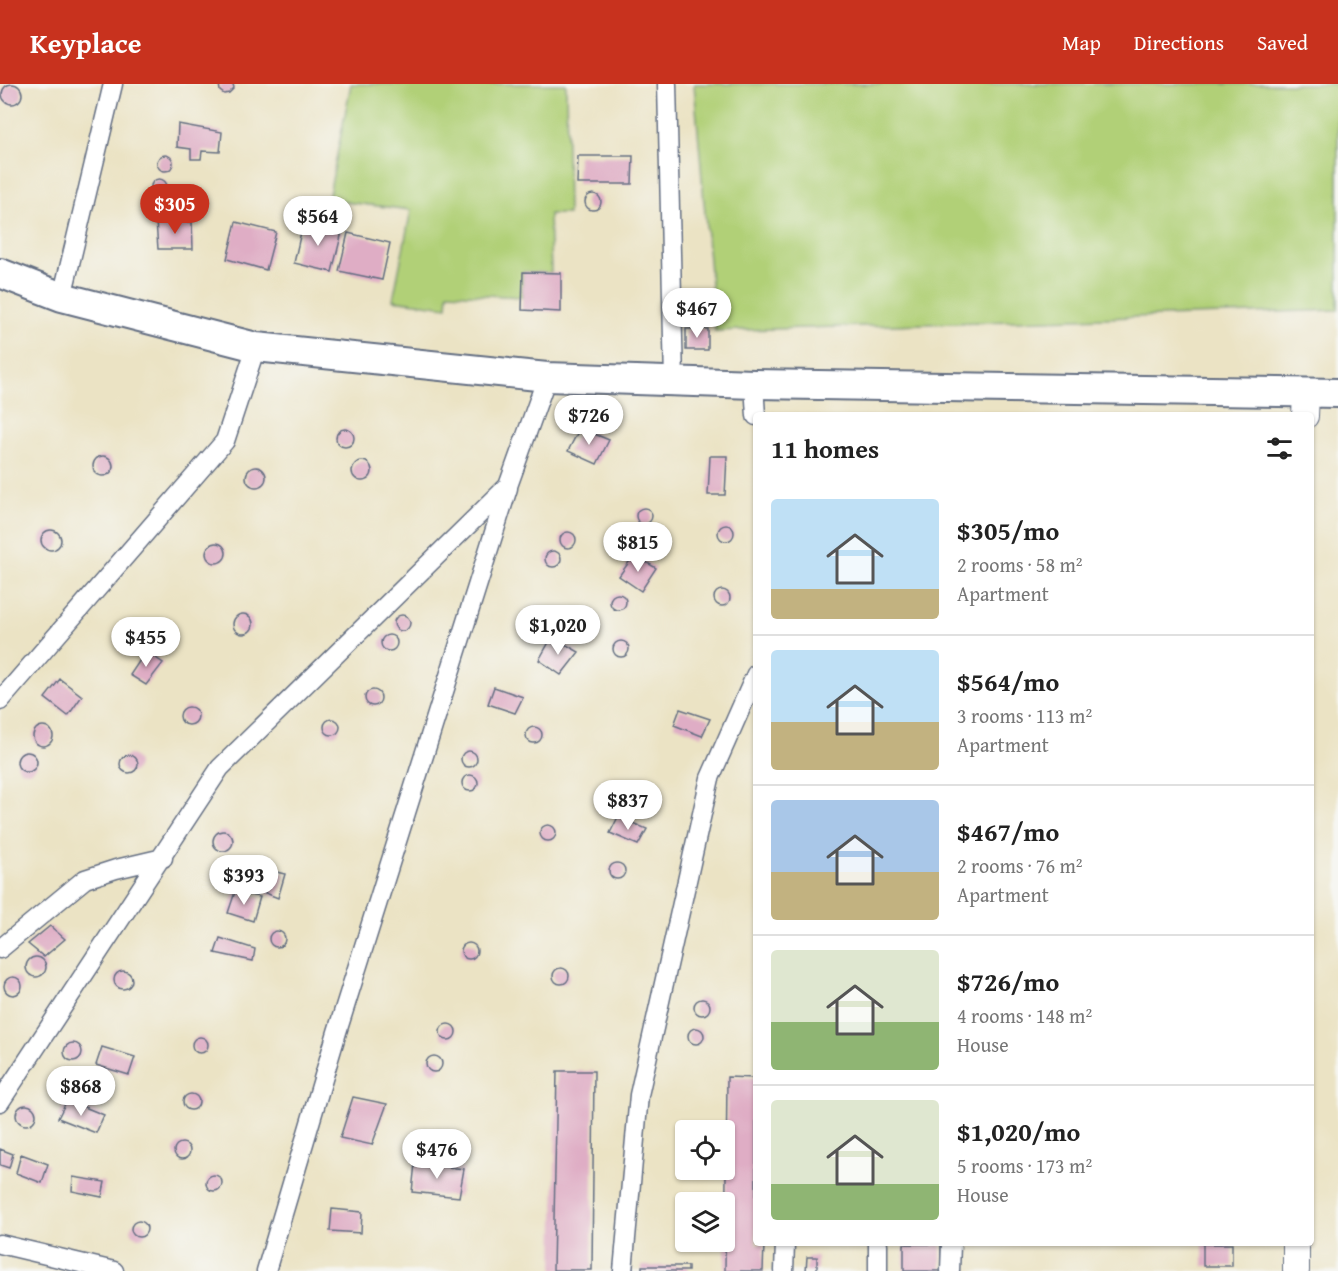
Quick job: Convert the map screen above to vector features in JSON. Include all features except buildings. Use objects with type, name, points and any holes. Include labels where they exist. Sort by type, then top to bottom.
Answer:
[{"type":"main road","points":[[0,273],[62,297],[256,347],[547,377],[1305,405],[1338,393]]},
{"type":"main road","points":[[1296,1246],[1296,1271]]},
{"type":"street","points":[[62,297],[113,84]]},
{"type":"street","points":[[667,84],[674,381]]},
{"type":"street","points":[[0,701],[225,441],[256,347]]},
{"type":"street","points":[[266,1271],[340,1021],[508,486],[547,377]]},
{"type":"street","points":[[754,384],[756,412]]},
{"type":"street","points":[[0,1102],[163,858],[220,768],[508,486]]},
{"type":"street","points":[[624,1271],[639,1095],[710,778],[753,681]]},
{"type":"street","points":[[0,949],[85,879],[116,868],[163,858]]},
{"type":"street","points":[[0,1244],[114,1271]]},
{"type":"street","points":[[784,1271],[785,1246]]},
{"type":"street","points":[[878,1246],[878,1271]]},
{"type":"street","points":[[950,1271],[951,1246]]},
{"type":"green space","points":[[351,84],[566,84],[568,214],[549,214],[551,273],[523,272],[522,297],[448,293],[447,307],[393,300],[411,210],[328,200]]},
{"type":"green space","points":[[694,84],[1338,84],[1338,310],[715,331]]}]
